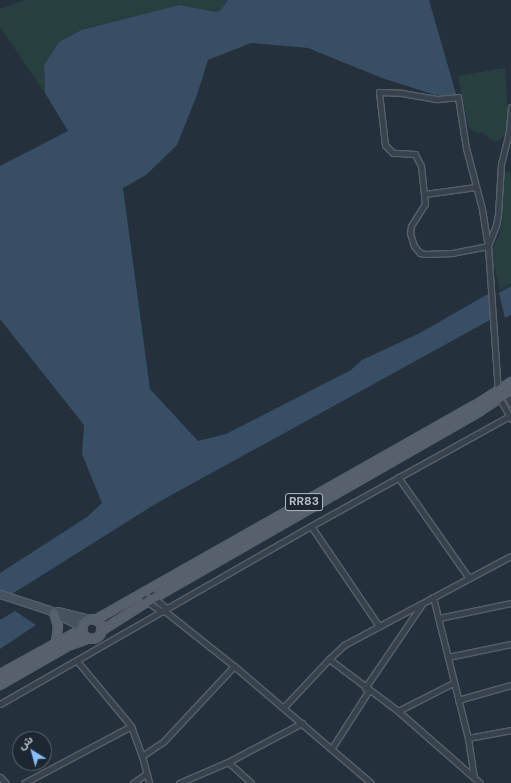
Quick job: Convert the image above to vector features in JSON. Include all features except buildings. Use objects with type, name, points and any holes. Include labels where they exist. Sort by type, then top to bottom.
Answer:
[{"type":"main road","name":"RR83","points":[[0,685],[68,646],[97,637],[101,631],[151,600],[503,391],[511,382]]},
{"type":"main road","name":"RR83","points":[[0,674],[82,628],[87,620],[93,619],[146,592],[503,391]]},
{"type":"main road","points":[[52,612],[58,630],[56,642]]},
{"type":"main road","points":[[93,619],[100,624],[101,631]]},
{"type":"main road","points":[[82,628],[84,634],[90,638]]},
{"type":"street","points":[[0,704],[398,477],[510,417],[494,347],[488,246],[482,209],[466,148],[458,97],[437,99],[402,93],[379,92],[385,145],[393,153],[413,154],[418,157],[421,166],[426,194],[425,207],[411,226],[410,233],[417,250],[420,253],[433,255],[488,246]]},
{"type":"street","points":[[488,246],[497,220],[501,164],[509,132],[511,107]]},
{"type":"street","points":[[426,194],[476,187]]},
{"type":"street","points":[[503,391],[511,404]]},
{"type":"street","points":[[398,477],[468,578]]},
{"type":"street","points":[[311,526],[379,626]]},
{"type":"street","points":[[284,707],[329,659],[344,646],[468,578],[510,558]]},
{"type":"street","points":[[146,592],[151,600],[164,611],[284,707],[372,783]]},
{"type":"street","points":[[146,592],[151,600],[164,611]]},
{"type":"street","points":[[0,594],[52,612],[82,628]]},
{"type":"street","points":[[434,597],[453,682],[468,738],[474,778]]},
{"type":"street","points":[[332,748],[367,689],[422,603]]},
{"type":"street","points":[[439,618],[511,603]]},
{"type":"street","points":[[52,612],[93,619]]},
{"type":"street","points":[[448,657],[511,644]]},
{"type":"street","points":[[329,659],[398,711],[480,783]]},
{"type":"street","points":[[77,661],[131,726],[142,756],[149,783]]},
{"type":"street","points":[[142,756],[163,742],[234,666]]},
{"type":"street","points":[[398,711],[453,682]]},
{"type":"street","points":[[458,700],[511,685]]},
{"type":"street","points":[[180,783],[228,762],[302,723]]},
{"type":"street","points":[[24,783],[131,726]]},
{"type":"street","points":[[468,738],[511,730]]},
{"type":"street","points":[[228,762],[251,783]]},
{"type":"street","points":[[133,783],[146,774]]},
{"type":"street","points":[[0,777],[6,783]]},
{"type":"green space","points":[[25,0],[228,0],[221,10],[216,12],[179,5],[80,30],[59,42],[44,65],[45,93],[0,27],[0,9]]},
{"type":"green space","points":[[505,68],[508,116],[507,135],[495,142],[483,133],[472,131],[468,126],[458,76]]},
{"type":"green space","points":[[511,172],[511,283],[500,290],[491,253],[500,233],[501,173]]},
{"type":"water","points":[[228,0],[429,0],[456,94],[451,96],[435,95],[382,78],[308,48],[251,43],[208,60],[197,95],[177,145],[146,175],[123,188],[150,389],[198,441],[226,434],[351,370],[362,360],[420,333],[488,294],[490,320],[157,503],[12,594],[0,590],[0,573],[87,517],[102,503],[82,454],[84,425],[0,319],[0,166],[68,131],[45,93],[44,65],[59,42],[81,30],[179,5],[216,12],[221,10]]},
{"type":"water","points":[[511,286],[511,315],[505,318],[499,293]]},
{"type":"water","points":[[15,611],[36,625],[0,649],[0,620]]}]
